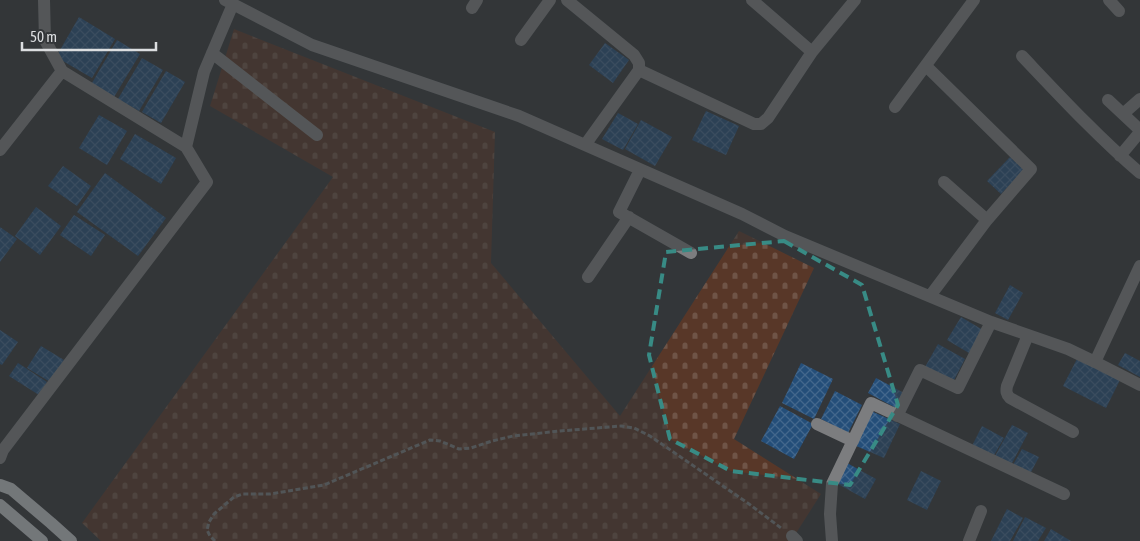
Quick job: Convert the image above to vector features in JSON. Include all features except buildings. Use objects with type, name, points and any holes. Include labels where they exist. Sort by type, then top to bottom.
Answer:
[{"type":"main road","points":[[0,485],[11,489],[71,541]]},
{"type":"main road","points":[[0,505],[42,541]]},
{"type":"street","points":[[0,458],[3,450],[207,182],[186,147],[62,71],[44,40],[44,0]]},
{"type":"street","points":[[521,40],[550,0]]},
{"type":"street","points":[[567,0],[634,55],[639,70],[585,145]]},
{"type":"street","points":[[752,0],[812,52]]},
{"type":"street","points":[[639,70],[754,124],[761,124],[768,118],[812,52],[855,0]]},
{"type":"street","points":[[894,107],[974,0]]},
{"type":"street","points":[[1109,0],[1119,11]]},
{"type":"street","points":[[186,147],[204,72],[229,2],[312,44],[519,116],[742,214],[785,236],[991,322],[1068,349],[1140,385]]},
{"type":"street","points":[[212,53],[317,135]]},
{"type":"street","points":[[1022,56],[1120,156],[1140,173]]},
{"type":"street","points":[[926,66],[1031,169],[987,220],[930,296]]},
{"type":"street","points":[[0,150],[62,71]]},
{"type":"street","points":[[1123,114],[1140,99]]},
{"type":"street","points":[[1108,100],[1140,132],[1120,156]]},
{"type":"street","points":[[640,170],[619,212],[691,253]]},
{"type":"street","points":[[944,182],[987,220]]},
{"type":"street","points":[[588,277],[629,217]]},
{"type":"street","points":[[1095,362],[1140,266]]},
{"type":"street","points":[[897,416],[920,370],[958,388],[991,322]]},
{"type":"street","points":[[1028,335],[1006,386],[1008,395],[1010,398],[1073,432]]},
{"type":"street","points":[[832,541],[830,514],[832,484],[871,403],[1064,494]]},
{"type":"street","points":[[817,424],[852,441]]},
{"type":"street","points":[[970,541],[981,511]]},
{"type":"path","points":[[215,541],[207,530],[209,522],[214,514],[234,497],[243,494],[270,494],[324,486],[430,440],[440,441],[459,449],[465,449],[513,436],[621,426],[634,428],[650,436],[749,504],[794,539]]},
{"type":"highlighted area","points":[[784,241],[862,285],[898,405],[850,485],[731,471],[670,439],[649,355],[666,252]]},
{"type":"green space","points":[[234,29],[495,132],[491,263],[620,416],[739,231],[814,268],[734,439],[821,494],[791,541],[101,541],[82,523],[333,177],[210,106]]}]
